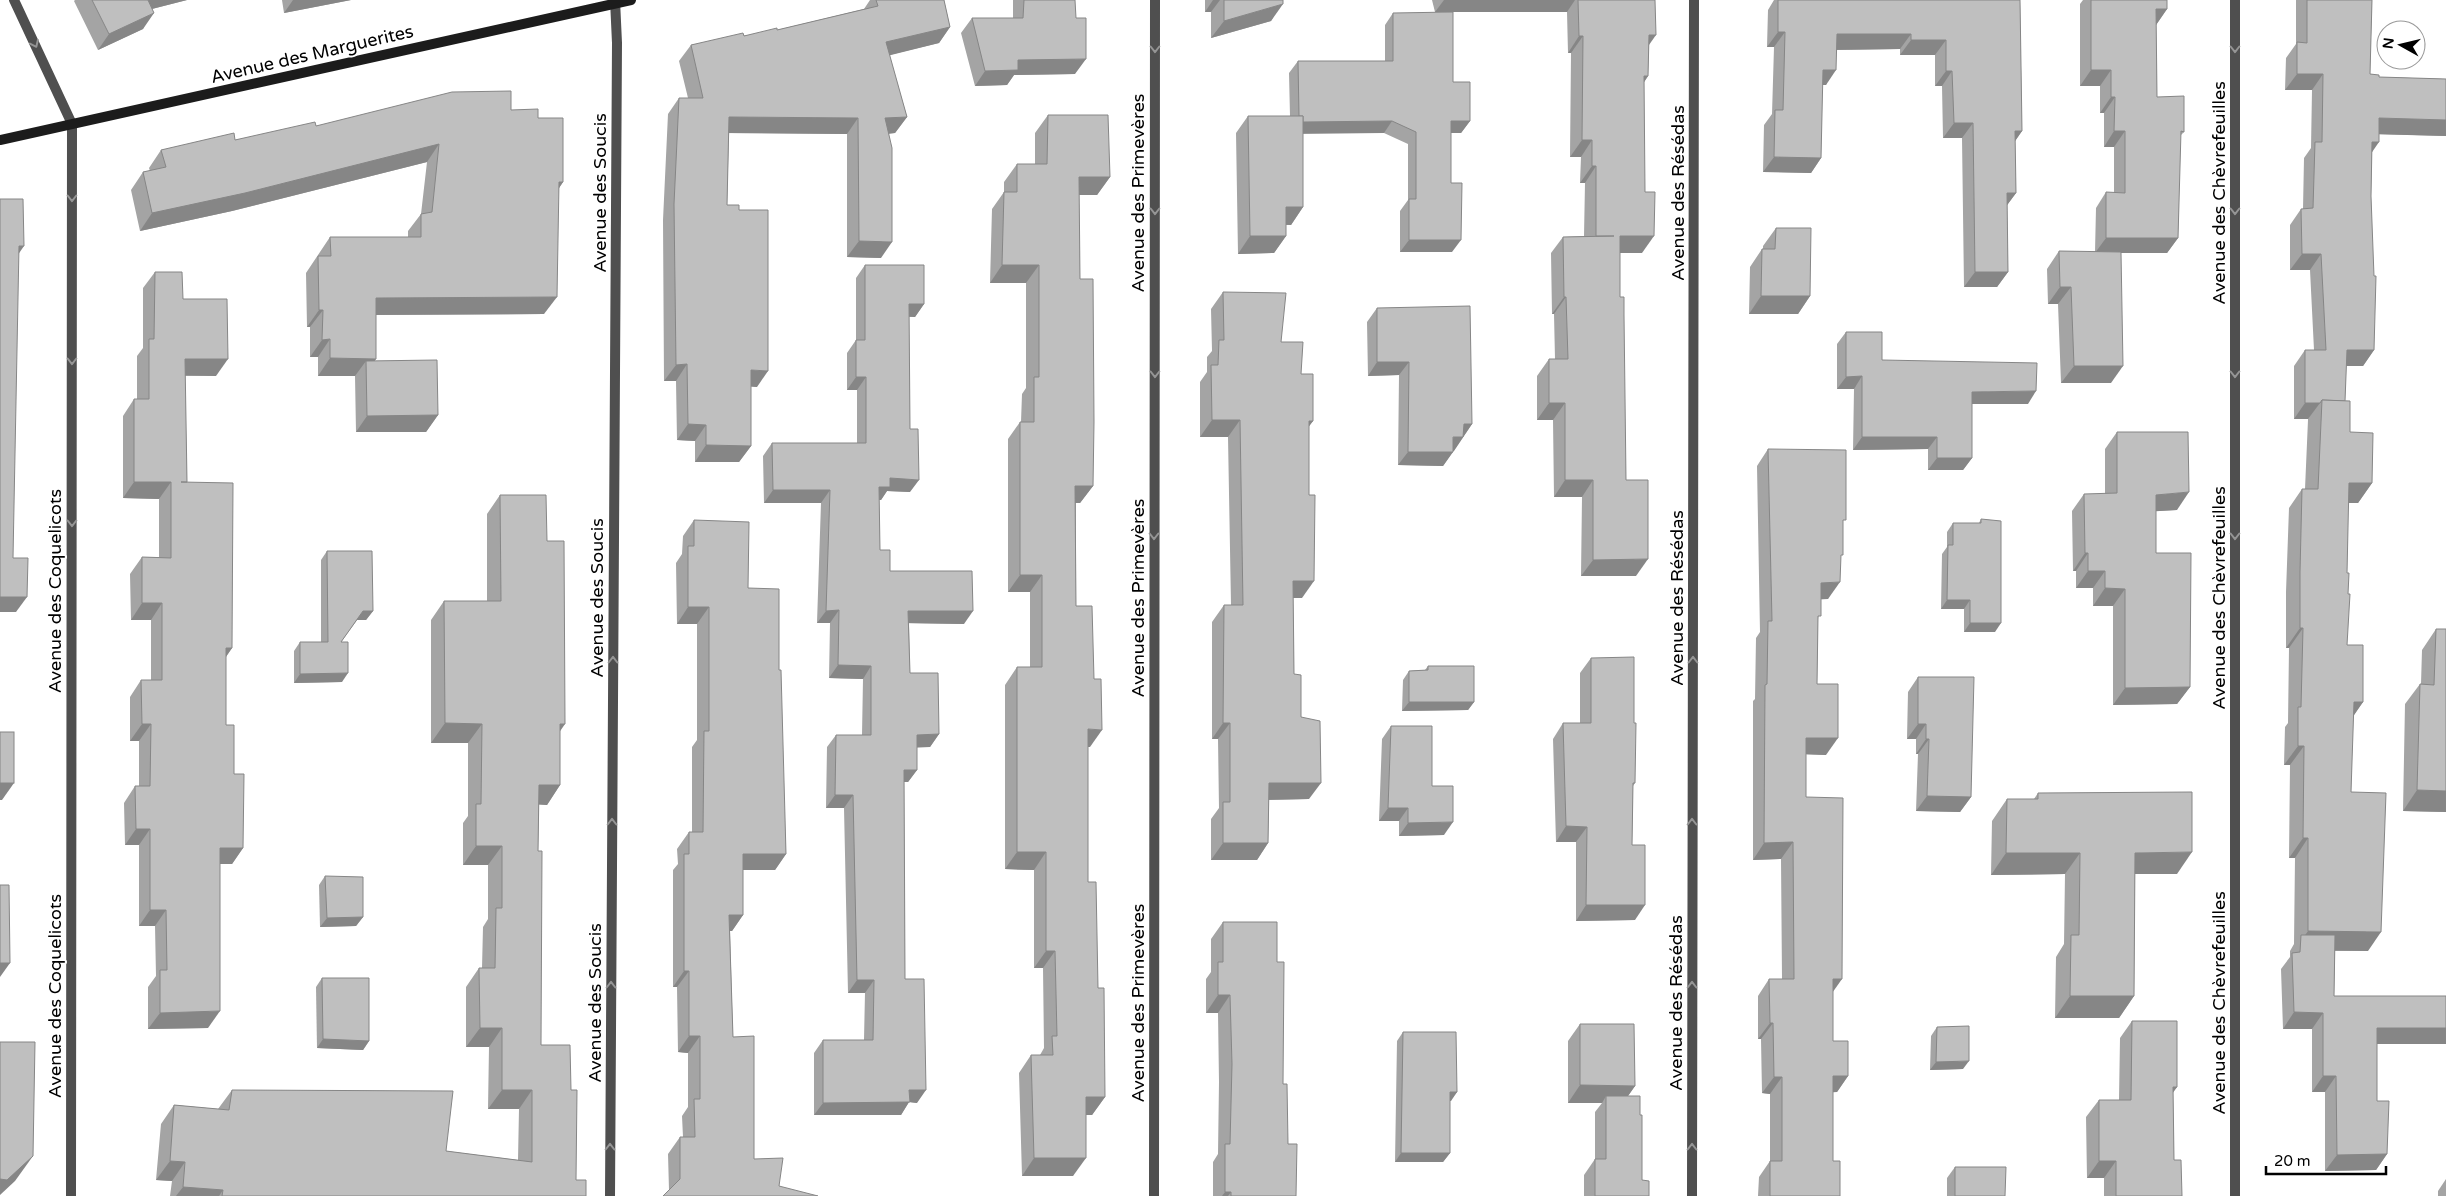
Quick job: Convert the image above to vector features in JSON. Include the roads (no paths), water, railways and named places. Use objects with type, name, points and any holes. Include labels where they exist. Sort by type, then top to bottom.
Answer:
[{"type":"street","name":"Avenue des Coquelicots","points":[[14,0],[72,124],[71,1196]]},
{"type":"street","name":"Avenue des Marguerites","points":[[0,140],[631,0]]},
{"type":"street","name":"Avenue des Primevères","points":[[1154,1196],[1155,0]]},
{"type":"street","name":"Avenue des Résédas","points":[[1692,1196],[1694,0]]},
{"type":"street","name":"Avenue des Chèvrefeuilles","points":[[2235,0],[2235,1196]]},
{"type":"street","name":"Avenue des Soucis","points":[[610,1196],[616,2]]}]
